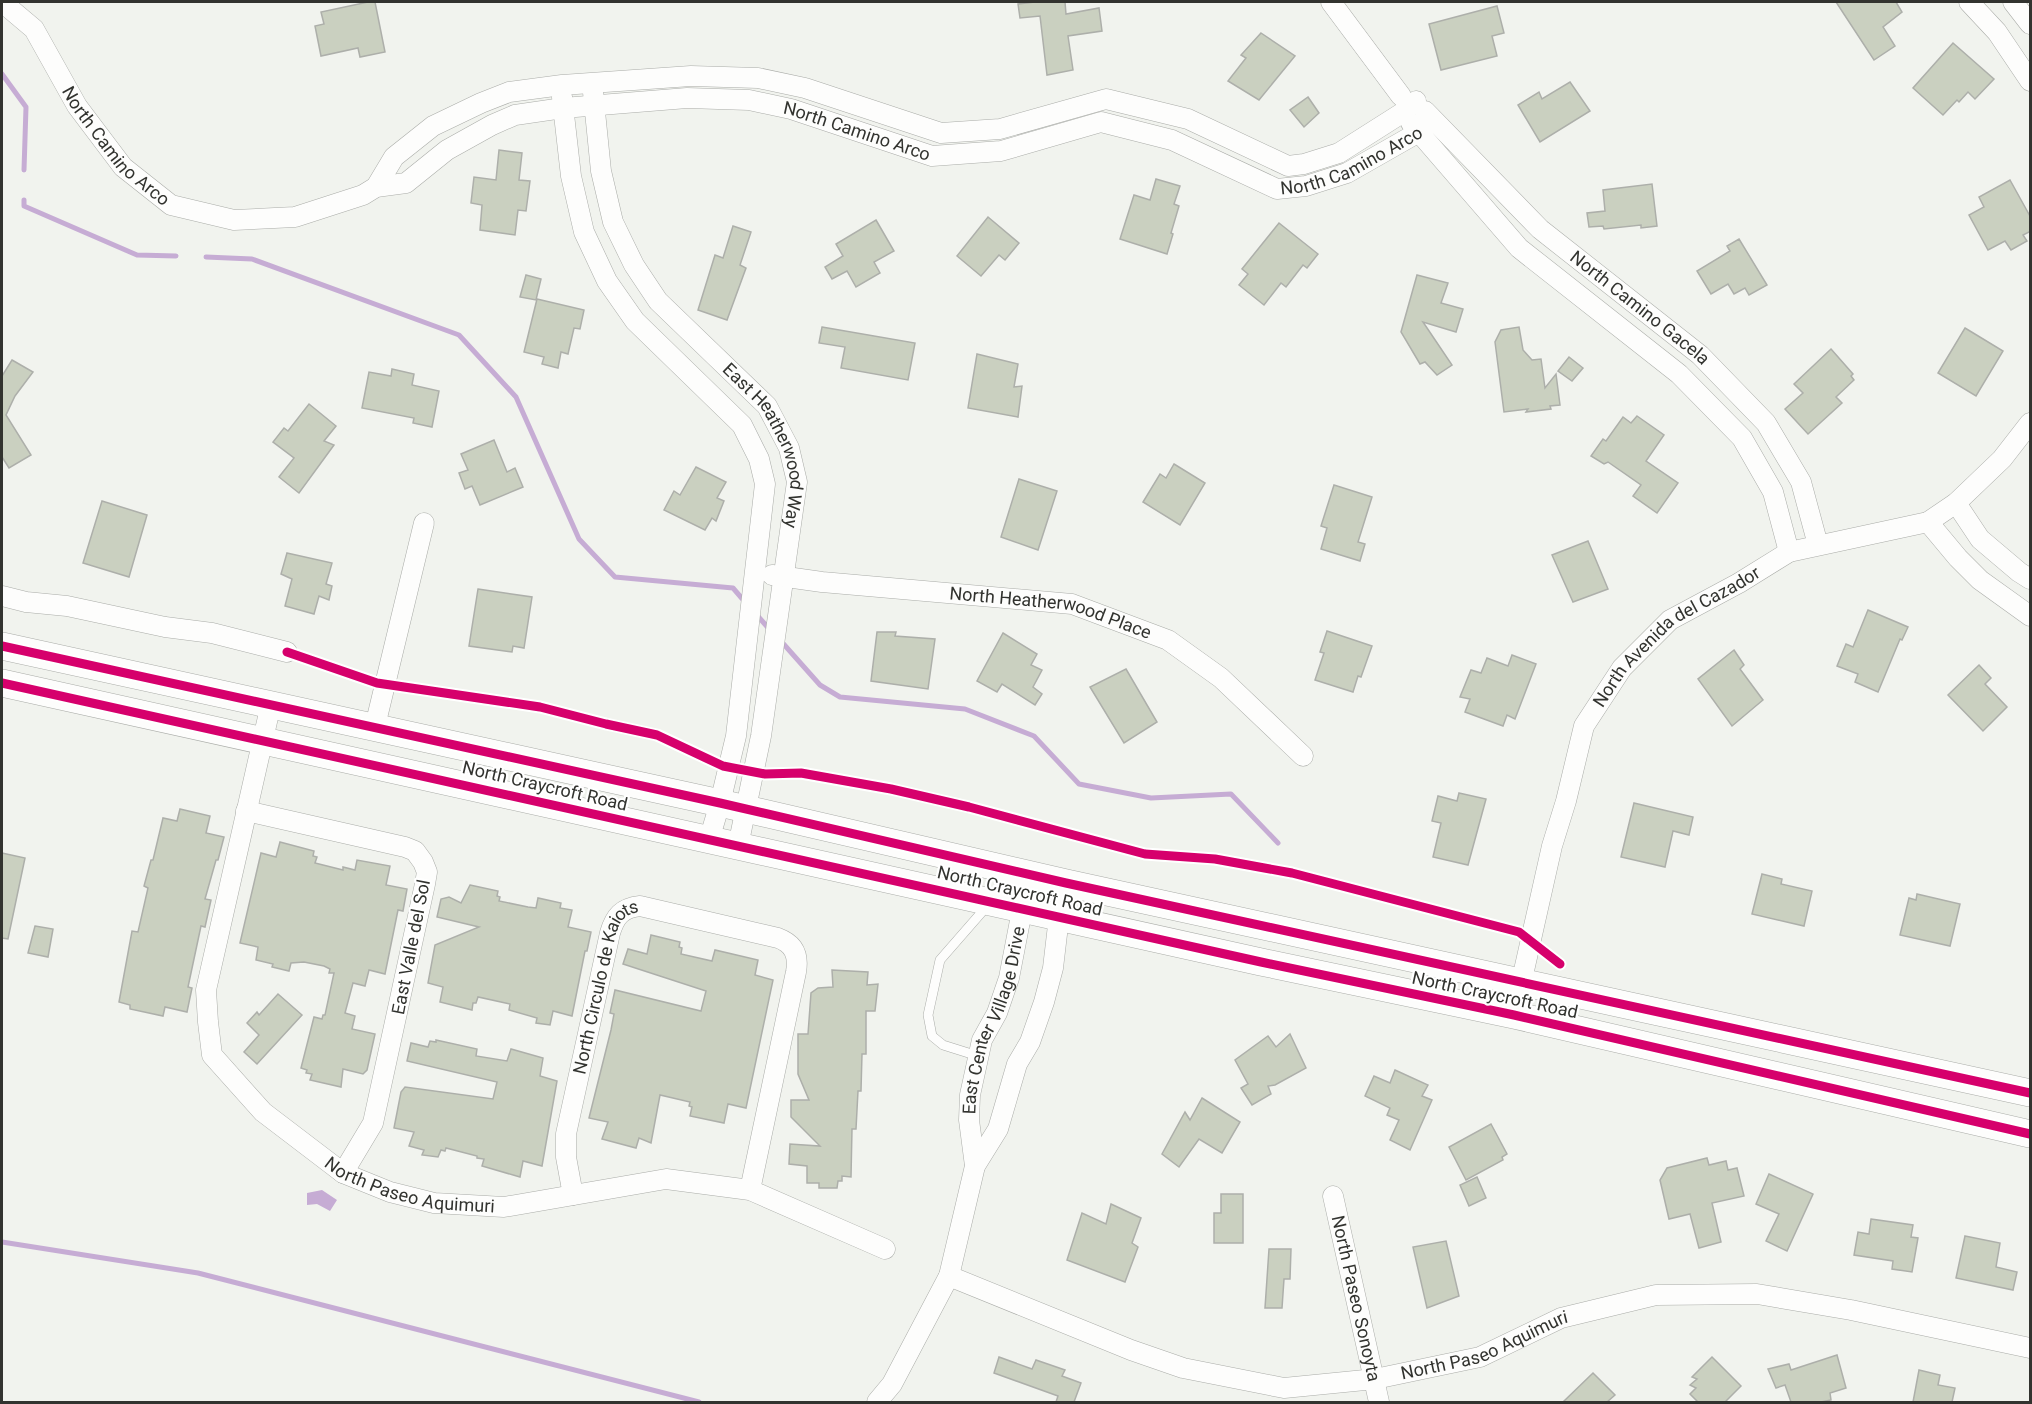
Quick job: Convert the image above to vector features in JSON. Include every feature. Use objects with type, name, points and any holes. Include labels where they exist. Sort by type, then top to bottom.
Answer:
[{"type":"main road","name":"North Craycroft Road","points":[[2,646],[375,726],[1066,883],[2031,1094]]},
{"type":"main road","name":"North Craycroft Road","points":[[2,683],[1059,917],[1514,1015],[2031,1134]]},
{"type":"street","name":"North Camino Arco","points":[[2,2],[34,29],[77,106],[123,167],[171,205],[234,220],[295,217],[363,195],[376,186],[394,157],[433,126],[509,92],[562,86],[691,76],[758,78],[805,88],[941,133],[1000,129],[1106,99],[1188,119],[1288,166],[1304,164],[1339,153],[1406,104]]},
{"type":"street","name":"North Camino Gacela","points":[[1331,2],[1406,104],[1519,248],[1679,374],[1742,438],[1773,492],[1789,552]]},
{"type":"street","points":[[1969,2],[1997,32],[2031,81]]},
{"type":"street","points":[[2013,2],[2031,24]]},
{"type":"street","name":"East Heatherwood Way","points":[[593,84],[601,171],[613,222],[634,266],[658,301],[767,406],[789,448],[796,482],[760,736],[732,806],[709,840]]},
{"type":"street","name":"East Heatherwood Way","points":[[562,86],[571,176],[584,232],[607,281],[634,321],[742,425],[759,459],[765,484],[736,736],[732,806],[738,846]]},
{"type":"street","name":"North Camino Arco","points":[[376,186],[406,183],[447,150],[492,124],[515,115],[563,108],[687,98],[749,100],[791,109],[932,156],[1001,151],[1101,122],[1172,140],[1277,189],[1306,186],[1347,173],[1426,127]]},
{"type":"street","name":"North Camino Gacela","points":[[1426,127],[1540,229],[1700,355],[1766,423],[1801,482],[1818,545]]},
{"type":"street","points":[[1615,324],[1640,309]]},
{"type":"street","name":"North Avenida del Cazador","points":[[1514,1015],[1552,846],[1566,801],[1584,726],[1622,668],[1670,620],[1789,552],[1928,522],[1956,503],[2002,459],[2031,423]]},
{"type":"street","points":[[1956,503],[1980,539],[2019,572],[2031,579]]},
{"type":"street","points":[[1928,522],[1980,580],[2031,616]]},
{"type":"street","points":[[375,726],[424,523]]},
{"type":"street","name":"North Heatherwood Place","points":[[755,574],[1072,604],[1168,640],[1221,678],[1303,756]]},
{"type":"street","points":[[2,596],[26,602],[66,606],[165,627],[212,633],[286,652]]},
{"type":"street","name":"North Paseo Aquimuri","points":[[271,704],[206,990],[207,1022],[212,1055],[263,1112],[343,1173],[390,1192],[434,1203],[504,1207],[666,1179],[750,1190],[885,1249]]},
{"type":"street","name":"East Valle del Sol","points":[[246,811],[405,847],[415,851],[427,872],[414,944],[373,1123],[343,1173]]},
{"type":"street","name":"East Center Village Drive","points":[[975,1166],[969,1120],[970,1095],[982,1040],[997,1013],[1009,978],[1029,874]]},
{"type":"street","name":"East Center Village Drive","points":[[878,1402],[892,1384],[949,1276],[975,1166],[998,1129],[1017,1064],[1030,1042],[1044,1002],[1053,968],[1066,883]]},
{"type":"street","name":"North Circulo de Kaiots","points":[[573,1195],[566,1157],[566,1134],[610,933],[619,913],[630,907],[639,906],[778,938],[786,941],[795,951],[798,961],[796,972],[750,1190]]},
{"type":"street","name":"North Paseo Sonoyta","points":[[1334,1196],[1379,1402]]},
{"type":"street","name":"North Paseo Aquimuri","points":[[949,1276],[1131,1350],[1183,1368],[1284,1388],[1375,1379],[1479,1357],[1561,1318],[1656,1294],[1757,1294],[1851,1310],[2031,1348]]},
{"type":"lane","points":[[978,1056],[943,1045],[932,1036],[928,1015],[940,960],[991,901]]},
{"type":"shaded area","points":[[322,1190],[337,1200],[330,1211],[317,1204],[307,1205],[307,1193]]},
{"type":"building","points":[[375,2],[385,52],[360,57],[358,48],[321,56],[315,26],[324,24],[321,12]]},
{"type":"building","points":[[1065,2],[1066,14],[1099,8],[1102,31],[1068,36],[1073,70],[1047,75],[1040,16],[1020,18],[1018,4]]},
{"type":"building","points":[[1836,2],[1896,2],[1902,12],[1883,27],[1895,46],[1874,60]]},
{"type":"building","points":[[1497,6],[1504,33],[1492,36],[1497,56],[1441,70],[1429,24]]},
{"type":"building","points":[[1261,33],[1295,56],[1259,100],[1228,81],[1246,58],[1241,55]]},
{"type":"building","points":[[1953,43],[1994,79],[1975,99],[1968,92],[1943,115],[1913,88]]},
{"type":"building","points":[[1570,82],[1590,111],[1540,142],[1518,105],[1539,92],[1542,99]]},
{"type":"building","points":[[1308,97],[1319,113],[1304,127],[1290,110]]},
{"type":"building","points":[[499,150],[522,153],[519,180],[530,181],[526,211],[518,210],[515,235],[480,230],[482,205],[471,203],[474,177],[496,180]]},
{"type":"building","points":[[1156,179],[1180,186],[1174,204],[1179,206],[1167,254],[1120,239],[1134,195],[1150,200]]},
{"type":"building","points":[[2010,180],[2031,218],[2031,231],[2023,235],[2027,241],[2011,250],[2005,241],[1988,250],[1969,215],[1984,207],[1979,197]]},
{"type":"building","points":[[1652,184],[1657,226],[1641,228],[1641,225],[1604,229],[1603,226],[1589,227],[1587,213],[1605,211],[1603,190]]},
{"type":"building","points":[[988,217],[1019,243],[1005,260],[999,255],[981,276],[957,256]]},
{"type":"building","points":[[876,220],[894,251],[874,262],[880,273],[856,287],[847,271],[832,279],[825,267],[843,256],[836,244]]},
{"type":"building","points":[[1279,223],[1318,254],[1307,268],[1303,265],[1286,287],[1281,283],[1264,305],[1239,285],[1248,274],[1242,269]]},
{"type":"building","points":[[733,226],[751,232],[740,265],[746,268],[727,320],[698,310],[715,255],[723,258]]},
{"type":"building","points":[[1739,239],[1767,285],[1749,295],[1745,288],[1734,294],[1728,284],[1711,294],[1697,271],[1730,251],[1727,246]]},
{"type":"building","points":[[526,275],[541,279],[536,300],[520,297]]},
{"type":"building","points":[[1417,275],[1448,283],[1441,303],[1463,309],[1456,332],[1423,322],[1452,365],[1437,375],[1425,362],[1420,364],[1401,332]]},
{"type":"building","points":[[537,299],[584,310],[580,329],[574,328],[568,354],[561,352],[558,368],[542,364],[544,357],[524,352]]},
{"type":"building","points":[[822,327],[915,343],[908,380],[841,368],[845,347],[819,343]]},
{"type":"building","points":[[1519,327],[1523,350],[1532,360],[1541,359],[1545,388],[1556,374],[1560,405],[1550,406],[1551,409],[1504,412],[1495,342],[1501,330]]},
{"type":"building","points":[[1965,328],[2003,351],[1976,396],[1938,373]]},
{"type":"building","points":[[1831,349],[1853,374],[1851,376],[1854,380],[1836,397],[1842,403],[1808,434],[1785,409],[1803,393],[1794,384]]},
{"type":"building","points":[[977,354],[1018,364],[1014,387],[1022,386],[1018,417],[968,408]]},
{"type":"building","points":[[1569,357],[1583,368],[1572,381],[1558,371]]},
{"type":"building","points":[[12,360],[33,372],[15,396],[6,415],[31,455],[9,468],[2,457],[2,376]]},
{"type":"building","points":[[392,369],[414,374],[412,385],[439,391],[432,427],[413,423],[414,418],[362,408],[369,372],[391,376]]},
{"type":"building","points":[[309,404],[336,426],[324,441],[334,445],[299,493],[279,477],[294,458],[273,442],[284,428],[288,431]]},
{"type":"building","points":[[1637,416],[1664,435],[1646,461],[1678,483],[1657,513],[1633,496],[1641,485],[1608,462],[1604,464],[1591,456],[1603,439],[1606,441],[1623,417],[1631,423]]},
{"type":"building","points":[[494,440],[507,472],[515,468],[523,487],[480,505],[472,486],[465,489],[459,473],[468,470],[461,454]]},
{"type":"building","points":[[1174,464],[1205,483],[1180,525],[1143,502],[1160,474],[1166,478]]},
{"type":"building","points":[[696,467],[726,482],[717,498],[724,501],[716,521],[712,518],[705,530],[664,510],[674,491],[680,495]]},
{"type":"building","points":[[1019,479],[1057,491],[1038,550],[1001,537]]},
{"type":"building","points":[[1334,485],[1372,497],[1358,542],[1365,544],[1360,561],[1321,549],[1327,528],[1321,526]]},
{"type":"building","points":[[102,501],[147,515],[129,577],[83,563]]},
{"type":"building","points":[[1588,541],[1608,589],[1573,602],[1552,555]]},
{"type":"building","points":[[287,553],[332,563],[326,584],[332,586],[329,600],[319,596],[314,614],[285,606],[292,579],[281,574]]},
{"type":"building","points":[[478,589],[532,597],[524,648],[513,646],[512,652],[469,646]]},
{"type":"building","points":[[1868,610],[1908,627],[1902,640],[1900,639],[1878,692],[1855,682],[1858,674],[1837,666],[1846,644],[1853,647]]},
{"type":"building","points":[[1327,631],[1372,646],[1353,692],[1315,680],[1324,653],[1320,652]]},
{"type":"building","points":[[877,632],[896,632],[895,636],[935,639],[928,689],[871,681]]},
{"type":"building","points":[[1003,633],[1037,654],[1031,665],[1042,670],[1033,687],[1042,694],[1035,705],[1002,684],[997,692],[977,681]]},
{"type":"building","points":[[1734,650],[1744,665],[1740,669],[1763,700],[1732,726],[1698,679]]},
{"type":"building","points":[[1512,655],[1536,664],[1515,719],[1507,715],[1503,726],[1465,712],[1470,699],[1460,697],[1471,670],[1481,673],[1487,658],[1508,666]]},
{"type":"building","points":[[1979,665],[1991,678],[1985,684],[2007,707],[1983,731],[1948,695]]},
{"type":"building","points":[[1126,669],[1157,722],[1124,743],[1090,687]]},
{"type":"building","points":[[1459,793],[1486,799],[1468,865],[1433,857],[1441,823],[1432,821],[1438,796],[1457,801]]},
{"type":"building","points":[[1634,803],[1693,817],[1689,835],[1673,831],[1665,867],[1621,857]]},
{"type":"building","points":[[180,809],[210,816],[206,833],[224,837],[205,899],[211,900],[205,927],[201,926],[188,987],[192,988],[187,1012],[165,1007],[163,1016],[130,1009],[130,1005],[119,1002],[132,931],[138,932],[148,888],[144,886],[163,818],[177,821]]},
{"type":"building","points":[[280,842],[314,851],[313,856],[317,857],[315,863],[343,870],[343,867],[355,870],[357,860],[390,866],[386,885],[407,889],[403,911],[398,910],[385,974],[369,970],[365,986],[353,983],[345,1013],[355,1016],[352,1029],[375,1034],[367,1070],[363,1074],[343,1069],[341,1087],[310,1080],[312,1074],[306,1073],[307,1070],[301,1068],[314,1017],[322,1019],[325,1015],[334,973],[329,973],[330,969],[324,966],[304,962],[291,963],[289,971],[272,967],[273,964],[256,960],[258,947],[240,943],[261,853],[276,857]]},
{"type":"building","points":[[2,853],[25,858],[8,939],[2,938]]},
{"type":"building","points":[[1762,874],[1782,879],[1781,884],[1812,891],[1804,926],[1752,914]]},
{"type":"building","points":[[470,885],[498,891],[499,901],[528,907],[536,908],[538,898],[561,903],[560,908],[572,910],[568,927],[591,932],[572,1016],[553,1011],[550,1025],[536,1023],[537,1018],[509,1010],[510,1004],[478,997],[476,1003],[473,1003],[472,1010],[440,1002],[443,987],[428,983],[435,945],[479,927],[437,917],[441,899],[449,897],[461,903]]},
{"type":"building","points":[[1917,894],[1960,904],[1950,946],[1900,935],[1909,898],[1916,900]]},
{"type":"building","points":[[35,926],[53,929],[48,957],[28,953]]},
{"type":"building","points":[[651,935],[680,942],[681,954],[712,961],[715,950],[758,960],[755,975],[773,980],[746,1108],[728,1104],[724,1123],[690,1116],[692,1107],[689,1106],[690,1102],[660,1095],[651,1143],[639,1138],[636,1148],[602,1139],[608,1122],[589,1118],[611,1030],[614,1014],[610,1013],[615,990],[701,1011],[706,991],[623,964],[628,949],[647,954]]},
{"type":"building","points":[[832,970],[868,972],[867,985],[878,984],[875,1011],[866,1011],[866,1054],[862,1054],[861,1091],[858,1091],[856,1129],[852,1129],[851,1177],[842,1176],[842,1181],[838,1181],[837,1188],[819,1188],[819,1183],[807,1183],[807,1166],[789,1164],[790,1144],[820,1146],[791,1117],[791,1100],[809,1100],[798,1074],[798,1034],[808,1034],[811,993],[818,988],[833,987]]},
{"type":"building","points":[[278,994],[302,1015],[257,1064],[244,1052],[259,1035],[247,1023],[257,1012],[259,1015]]},
{"type":"building","points":[[1290,1034],[1306,1068],[1275,1085],[1268,1086],[1271,1094],[1252,1105],[1241,1088],[1248,1084],[1235,1060],[1268,1036],[1276,1047]]},
{"type":"building","points":[[436,1040],[477,1049],[476,1056],[507,1061],[511,1049],[543,1058],[540,1076],[557,1081],[542,1166],[523,1161],[520,1177],[482,1166],[484,1159],[477,1158],[477,1156],[446,1148],[445,1151],[441,1150],[438,1157],[422,1155],[424,1150],[409,1146],[414,1132],[394,1128],[401,1092],[405,1087],[493,1099],[497,1082],[407,1061],[411,1043],[428,1047],[430,1041],[436,1042]]},
{"type":"building","points":[[1395,1070],[1428,1085],[1422,1096],[1432,1100],[1410,1150],[1390,1140],[1399,1120],[1387,1115],[1390,1108],[1365,1096],[1374,1076],[1390,1083]]},
{"type":"building","points":[[1202,1098],[1240,1122],[1222,1153],[1199,1139],[1179,1167],[1162,1154],[1185,1112],[1190,1120]]},
{"type":"building","points":[[1491,1124],[1507,1154],[1502,1157],[1503,1160],[1466,1180],[1449,1147]]},
{"type":"building","points":[[1707,1158],[1709,1165],[1726,1161],[1728,1170],[1737,1168],[1744,1196],[1712,1203],[1721,1242],[1699,1248],[1690,1214],[1669,1219],[1660,1180],[1667,1168]]},
{"type":"building","points":[[1769,1174],[1813,1194],[1787,1251],[1766,1241],[1779,1214],[1756,1204]]},
{"type":"building","points":[[1477,1177],[1486,1198],[1469,1206],[1460,1185]]},
{"type":"building","points":[[1221,1194],[1243,1194],[1243,1243],[1214,1243],[1214,1213],[1221,1213]]},
{"type":"building","points":[[1111,1204],[1141,1218],[1132,1243],[1138,1247],[1125,1282],[1067,1260],[1082,1213],[1106,1224]]},
{"type":"building","points":[[1871,1219],[1913,1225],[1911,1237],[1918,1238],[1912,1272],[1892,1269],[1893,1261],[1854,1255],[1858,1232],[1869,1234]]},
{"type":"building","points":[[1965,1236],[2000,1243],[1996,1267],[2017,1272],[2013,1290],[1956,1278]]},
{"type":"building","points":[[1446,1241],[1459,1296],[1427,1308],[1413,1247]]},
{"type":"building","points":[[1269,1249],[1291,1249],[1290,1279],[1284,1279],[1282,1308],[1265,1308]]},
{"type":"building","points":[[1837,1355],[1846,1388],[1830,1393],[1831,1400],[1791,1402],[1785,1385],[1776,1388],[1768,1369],[1789,1364],[1791,1370]]},
{"type":"building","points":[[999,1357],[1032,1369],[1036,1360],[1065,1370],[1062,1376],[1081,1383],[1074,1402],[1056,1402],[1058,1396],[994,1373]]},
{"type":"building","points":[[1712,1357],[1741,1386],[1725,1402],[1698,1402],[1690,1394],[1696,1388],[1690,1385],[1697,1379],[1692,1377]]},
{"type":"building","points":[[1919,1370],[1940,1375],[1938,1385],[1955,1388],[1952,1402],[1913,1402]]},
{"type":"building","points":[[1593,1373],[1615,1395],[1607,1402],[1563,1402]]},
{"type":"waterway","points":[[2,74],[26,107],[24,170]]},
{"type":"waterway","points":[[24,200],[24,206],[137,255],[176,256]]},
{"type":"waterway","points":[[206,257],[252,259],[459,335],[516,397],[579,539],[615,577],[733,588],[745,602]]},
{"type":"waterway","points":[[755,613],[771,631]]},
{"type":"waterway","points":[[780,640],[820,685],[840,697],[965,709],[1034,736],[1079,784],[1151,798],[1231,794],[1278,843]]},
{"type":"waterway","points":[[2,1242],[198,1273],[699,1402]]},
{"type":"cycle path","points":[[2,646],[720,803],[1066,883],[2030,1093]]},
{"type":"cycle path","points":[[287,652],[377,683],[540,707],[657,735],[723,766],[765,774],[801,773],[891,789],[969,807],[1145,854],[1215,859],[1292,873],[1519,932],[1560,964]]},
{"type":"cycle path","points":[[2,683],[1261,962],[1514,1015],[2030,1134]]}]
